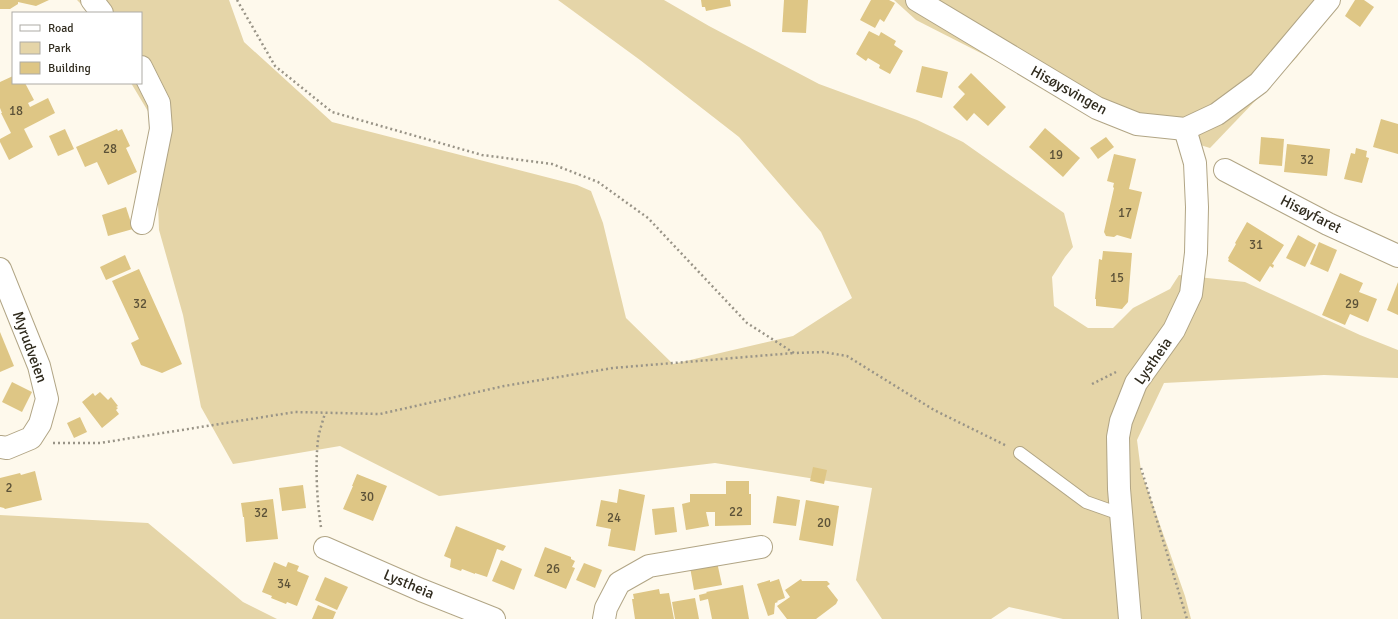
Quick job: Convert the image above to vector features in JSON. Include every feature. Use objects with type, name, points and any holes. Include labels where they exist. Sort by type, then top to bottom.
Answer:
[{"type":"street","points":[[92,0],[101,12]]},
{"type":"street","name":"Hisøysvingen","points":[[917,0],[1097,108],[1137,124],[1185,129]]},
{"type":"street","points":[[1185,129],[1217,114],[1259,83],[1330,0]]},
{"type":"street","points":[[142,69],[159,103],[161,129],[142,223]]},
{"type":"street","name":"Lystheia","points":[[1130,619],[1120,514],[1118,437],[1121,421],[1136,383],[1174,330],[1191,294],[1196,252],[1197,207],[1195,163],[1185,129]]},
{"type":"street","name":"Hisøyfaret","points":[[1225,170],[1328,224],[1398,256]]},
{"type":"street","name":"Myrudveien","points":[[0,269],[39,366],[47,399],[40,424],[31,438]]},
{"type":"street","points":[[0,447],[7,448],[31,438]]},
{"type":"street","points":[[604,619],[606,608],[619,582],[649,566],[761,547]]},
{"type":"street","name":"Lystheia","points":[[325,548],[421,590],[494,619]]},
{"type":"lane","points":[[1020,453],[1086,502],[1120,514]]},
{"type":"path","points":[[237,0],[274,66],[332,112],[482,155],[552,164],[598,182],[648,218],[747,323],[794,353]]},
{"type":"path","points":[[31,438],[54,444],[100,443],[295,412],[380,414],[504,386],[614,368],[794,353],[823,352],[847,356],[934,410],[1020,453]]},
{"type":"path","points":[[325,548],[319,514],[317,466],[318,439],[326,413]]},
{"type":"path","points":[[1140,464],[1187,619]]},
{"type":"green space","points":[[77,0],[229,0],[244,42],[332,122],[577,185],[591,191],[603,223],[626,318],[673,364],[793,336],[852,298],[821,232],[739,137],[640,60],[558,0],[664,0],[709,26],[819,84],[917,120],[963,142],[1064,213],[1073,247],[1052,277],[1054,306],[1088,328],[1113,328],[1133,308],[1170,289],[1179,275],[1245,282],[1360,335],[1398,350],[1398,378],[1324,375],[1164,383],[1137,440],[1141,471],[1185,596],[1191,619],[1063,619],[1009,607],[991,619],[882,619],[856,580],[872,488],[715,463],[439,496],[340,446],[233,464],[201,407],[183,315],[159,230],[155,123],[132,84],[142,84],[142,12],[89,12]]},
{"type":"green space","points":[[894,0],[1337,0],[1297,57],[1210,148],[1100,114],[916,20]]},
{"type":"green space","points":[[0,515],[148,523],[243,602],[277,619],[0,619]]},
{"type":"building","points":[[0,0],[49,0],[36,6],[18,2],[18,4],[10,9],[0,9]]},
{"type":"building","points":[[701,0],[730,0],[731,6],[706,11],[705,7],[702,7]]},
{"type":"building","points":[[784,0],[808,0],[806,33],[782,32]]},
{"type":"building","points":[[871,0],[889,0],[895,3],[884,22],[880,19],[875,28],[860,20]]},
{"type":"building","points":[[1355,0],[1364,0],[1374,7],[1360,27],[1345,16]]},
{"type":"building","points":[[869,31],[879,36],[881,32],[896,41],[894,45],[903,51],[890,74],[879,68],[880,65],[868,58],[866,61],[856,54]]},
{"type":"building","points":[[922,66],[948,72],[942,98],[916,92]]},
{"type":"building","points":[[971,73],[1006,107],[988,126],[974,113],[967,121],[953,107],[965,94],[958,87]]},
{"type":"building","points":[[12,76],[12,84],[26,84],[34,100],[28,103],[30,107],[48,98],[55,113],[24,129],[33,147],[9,160],[0,142],[0,139],[11,133],[1,113],[0,82]]},
{"type":"building","points":[[1381,119],[1398,124],[1398,154],[1373,147]]},
{"type":"building","points":[[1045,128],[1080,158],[1063,177],[1029,147]]},
{"type":"building","points":[[65,129],[74,149],[58,156],[49,136]]},
{"type":"building","points":[[117,129],[118,131],[122,129],[130,146],[126,148],[137,172],[108,185],[97,162],[85,167],[76,147]]},
{"type":"building","points":[[1106,137],[1114,147],[1098,159],[1090,148]]},
{"type":"building","points":[[1261,137],[1284,139],[1282,166],[1259,164]]},
{"type":"building","points":[[1287,144],[1330,149],[1327,176],[1284,172]]},
{"type":"building","points":[[1356,148],[1367,151],[1366,157],[1369,158],[1362,183],[1344,179],[1351,153],[1355,154]]},
{"type":"building","points":[[1114,154],[1136,159],[1129,189],[1142,192],[1131,239],[1117,235],[1114,237],[1106,236],[1104,232],[1114,188],[1114,183],[1107,181]]},
{"type":"building","points":[[126,207],[133,229],[108,236],[102,215]]},
{"type":"building","points":[[1247,222],[1284,245],[1272,264],[1274,265],[1273,268],[1270,266],[1260,282],[1228,261],[1228,258],[1236,244],[1235,243]]},
{"type":"building","points":[[1298,235],[1316,245],[1305,267],[1286,258]]},
{"type":"building","points":[[1319,242],[1337,250],[1328,272],[1310,264]]},
{"type":"building","points":[[1103,251],[1132,253],[1128,302],[1122,309],[1096,306],[1095,299],[1099,259],[1102,260]]},
{"type":"building","points":[[125,255],[131,269],[106,280],[100,267]]},
{"type":"building","points":[[139,269],[182,364],[162,373],[141,365],[131,343],[139,339],[112,281]]},
{"type":"building","points":[[1340,273],[1363,283],[1359,292],[1377,299],[1368,322],[1350,314],[1345,325],[1322,315]]},
{"type":"building","points":[[1398,282],[1398,315],[1387,310]]},
{"type":"building","points":[[0,332],[14,366],[0,372]]},
{"type":"building","points":[[12,382],[32,392],[22,412],[2,402]]},
{"type":"building","points":[[100,392],[108,400],[111,397],[118,406],[116,407],[118,408],[116,410],[119,414],[102,428],[82,402],[93,393],[95,396]]},
{"type":"building","points":[[80,417],[87,432],[74,438],[67,423]]},
{"type":"building","points":[[813,467],[827,470],[824,484],[810,481]]},
{"type":"building","points":[[35,471],[42,500],[5,509],[0,507],[0,478]]},
{"type":"building","points":[[357,474],[387,486],[373,521],[343,509]]},
{"type":"building","points":[[726,481],[749,481],[749,494],[751,494],[751,525],[715,526],[715,512],[706,512],[709,526],[686,530],[682,504],[690,502],[690,494],[726,494]]},
{"type":"building","points":[[303,485],[306,508],[282,511],[279,488]]},
{"type":"building","points":[[619,489],[645,495],[635,551],[608,546],[611,529],[596,526],[601,500],[617,503]]},
{"type":"building","points":[[777,496],[800,500],[796,526],[773,523]]},
{"type":"building","points":[[273,499],[278,539],[246,542],[241,503]]},
{"type":"building","points":[[806,500],[839,506],[833,546],[799,540]]},
{"type":"building","points":[[674,507],[677,532],[655,535],[652,509]]},
{"type":"building","points":[[456,526],[506,546],[503,551],[497,549],[487,577],[462,569],[461,571],[450,567],[451,559],[444,556]]},
{"type":"building","points":[[545,547],[571,557],[571,559],[575,561],[572,567],[575,568],[566,589],[534,576]]},
{"type":"building","points":[[501,560],[522,569],[514,590],[492,581]]},
{"type":"building","points":[[274,562],[286,567],[288,562],[299,566],[297,571],[309,576],[297,606],[287,602],[286,604],[271,598],[272,596],[262,592]]},
{"type":"building","points":[[717,562],[722,585],[694,590],[690,567]]},
{"type":"building","points":[[584,563],[602,570],[595,588],[576,580]]},
{"type":"building","points":[[325,577],[348,587],[337,610],[315,600]]},
{"type":"building","points":[[779,579],[785,598],[775,603],[774,614],[768,616],[757,584]]},
{"type":"building","points":[[801,579],[802,581],[827,581],[830,584],[827,586],[838,600],[836,604],[816,619],[787,619],[777,606],[790,597],[785,590]]},
{"type":"building","points":[[743,585],[749,619],[712,619],[708,599],[700,601],[699,595],[707,593],[706,592]]},
{"type":"building","points":[[659,589],[660,594],[669,593],[674,619],[635,619],[632,599],[634,599],[633,594]]},
{"type":"building","points":[[695,598],[699,619],[675,619],[672,602]]},
{"type":"building","points":[[318,605],[336,612],[333,619],[312,619]]}]
